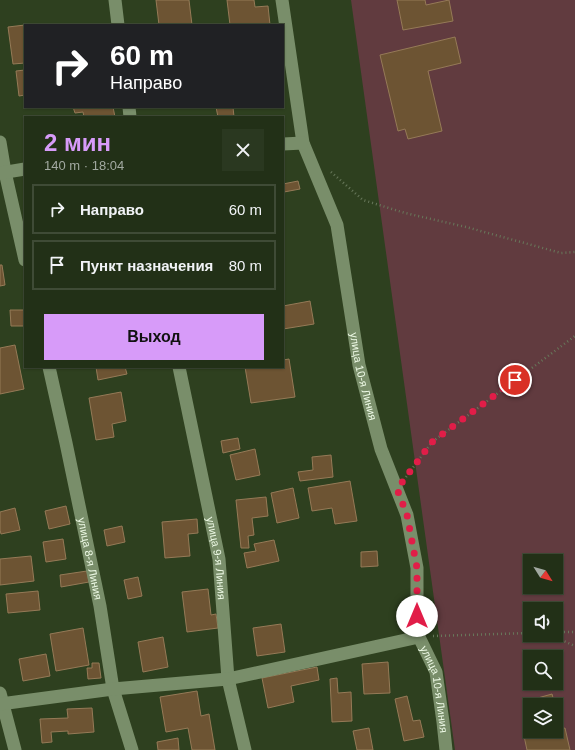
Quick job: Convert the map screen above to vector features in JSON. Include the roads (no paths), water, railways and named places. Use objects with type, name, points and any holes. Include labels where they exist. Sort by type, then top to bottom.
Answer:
[{"type":"street","points":[[115,0],[118,24]]},
{"type":"street","name":"улица 10-я Линия","points":[[282,0],[303,143],[337,225],[359,365],[381,449],[407,515],[417,568],[417,616],[419,637],[436,672],[446,750]]},
{"type":"street","points":[[0,142],[3,172],[24,256]]},
{"type":"street","points":[[284,144],[303,143]]},
{"type":"street","points":[[3,172],[24,169]]},
{"type":"street","name":"улица 8-я Линия","points":[[49,368],[100,606],[113,689],[132,750]]},
{"type":"street","name":"улица 9-я Линия","points":[[179,368],[219,559],[228,679],[245,750]]},
{"type":"street","points":[[16,750],[1,700],[228,679],[419,637]]}]
